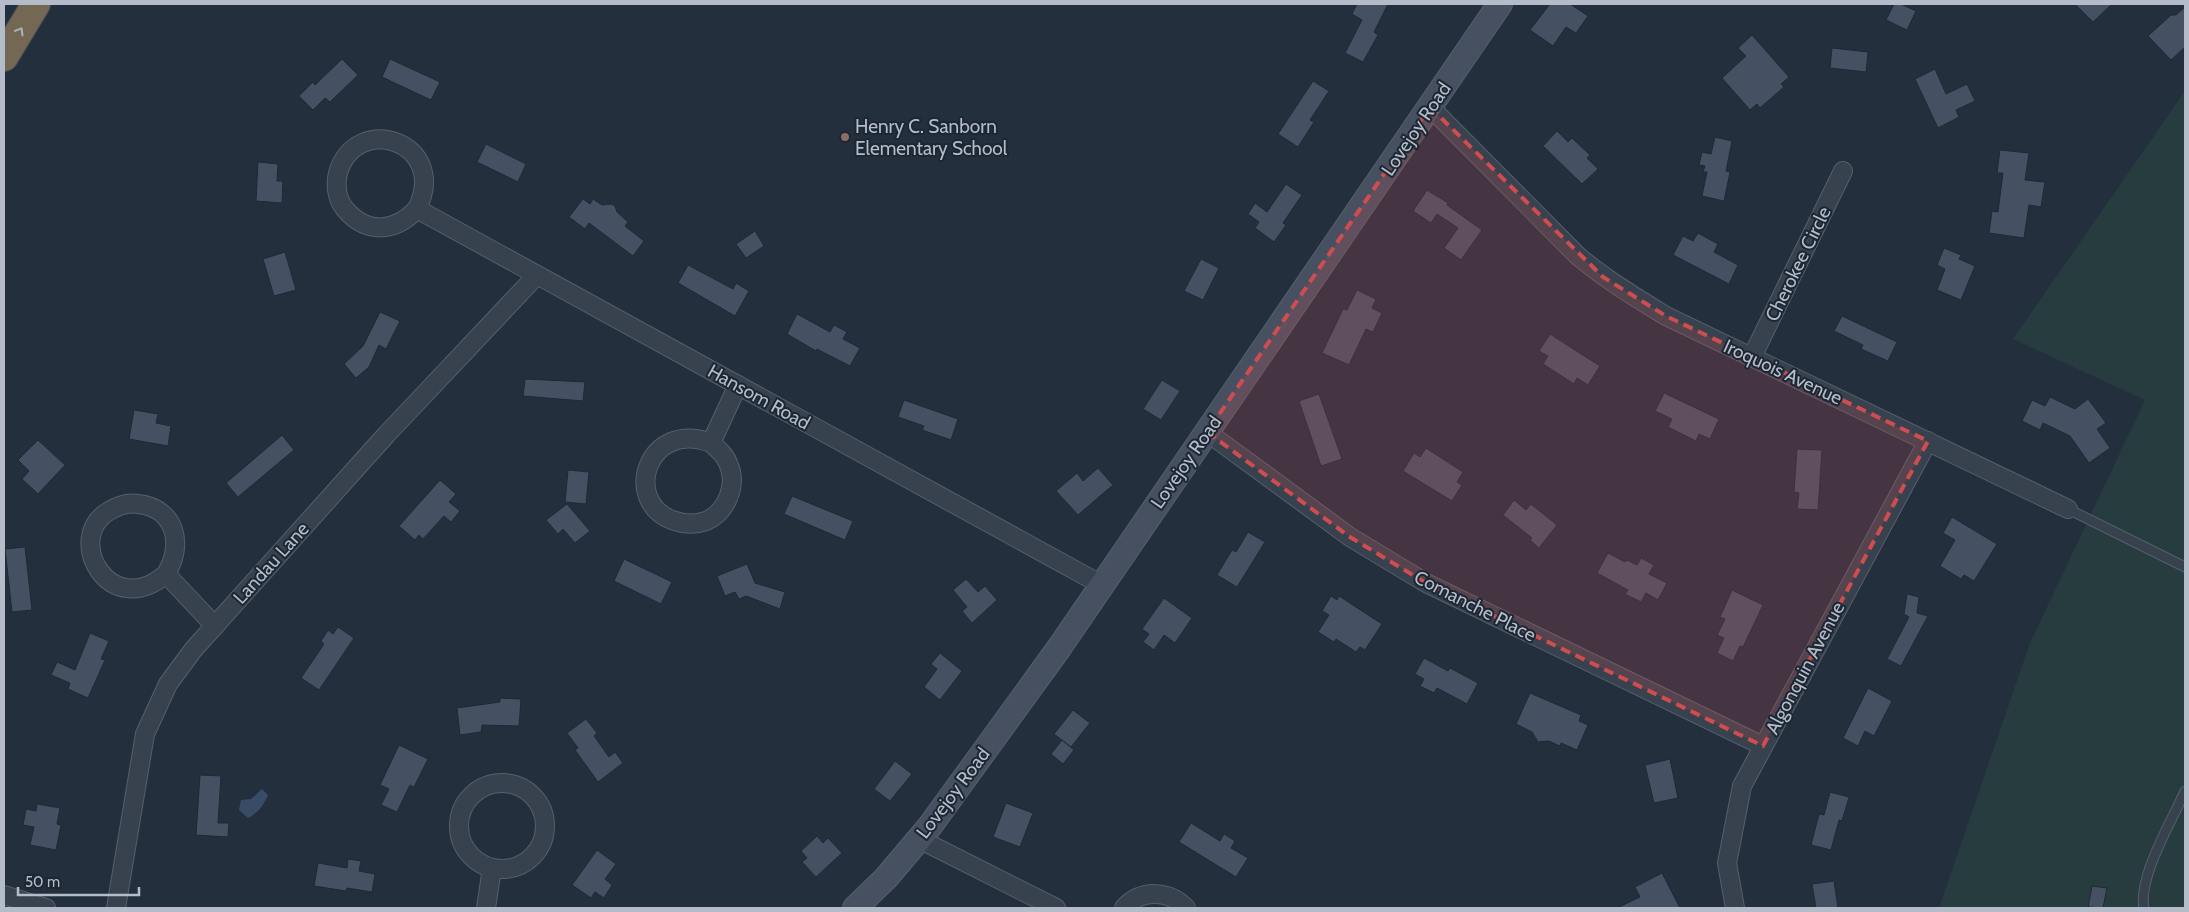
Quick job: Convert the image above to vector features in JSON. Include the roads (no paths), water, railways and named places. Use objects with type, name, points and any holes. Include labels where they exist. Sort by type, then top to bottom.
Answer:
[{"type":"highway","points":[[4,58],[36,4]]},
{"type":"main road","name":"Lovejoy Road","points":[[856,908],[886,878],[919,839],[1025,695],[1500,4]]},
{"type":"street","name":"Iroquois Avenue","points":[[1430,107],[1578,256],[1603,277],[1666,316],[2068,509]]},
{"type":"street","points":[[375,139],[390,140],[403,145],[415,154],[422,167],[425,181],[424,196],[417,209],[407,220],[379,228],[365,225],[352,218],[343,206],[337,193],[341,164],[349,152],[361,143],[375,139]]},
{"type":"street","name":"Cherokee Circle","points":[[1752,357],[1843,171]]},
{"type":"street","name":"Hansom Road","points":[[417,209],[1102,585]]},
{"type":"street","name":"Landau Lane","points":[[116,908],[144,734],[168,684],[193,650],[386,434],[537,275]]},
{"type":"street","points":[[711,443],[738,386]]},
{"type":"street","name":"Comanche Place","points":[[1207,432],[1350,537],[1426,583],[1763,746]]},
{"type":"street","points":[[682,438],[697,438],[711,443],[729,463],[732,477],[731,490],[726,503],[718,513],[706,520],[693,524],[680,523],[666,518],[655,507],[648,494],[645,479],[648,465],[656,452],[668,442],[682,438]]},
{"type":"street","name":"Algonquin Avenue","points":[[1734,908],[1727,863],[1742,786],[1928,441]]},
{"type":"street","points":[[132,503],[146,505],[159,511],[168,521],[174,534],[176,548],[174,562],[166,574],[155,583],[142,588],[128,589],[114,585],[94,565],[90,551],[91,537],[96,524],[106,513],[118,506],[132,503]]},
{"type":"street","points":[[166,574],[215,626]]},
{"type":"street","points":[[503,784],[517,786],[530,794],[539,804],[544,818],[540,846],[532,857],[520,865],[506,869],[492,868],[479,863],[465,848],[459,828],[461,814],[467,801],[483,788],[503,784]]},
{"type":"street","points":[[919,839],[1056,908]]},
{"type":"street","points":[[486,908],[492,868]]},
{"type":"street","points":[[1124,908],[1139,897],[1155,894],[1172,897],[1186,908]]},
{"type":"street","points":[[4,895],[46,908]]},
{"type":"lane","name":"Iroquois Avenue","points":[[2068,509],[2185,566]]},
{"type":"lane","points":[[2144,908],[2142,898],[2148,869],[2185,791]]},
{"type":"water","points":[[262,789],[268,795],[258,811],[248,818],[239,810],[241,800],[251,799]]},
{"type":"place","name":"Henry C. Sanborn Elementary School","points":[[845,137]]}]
